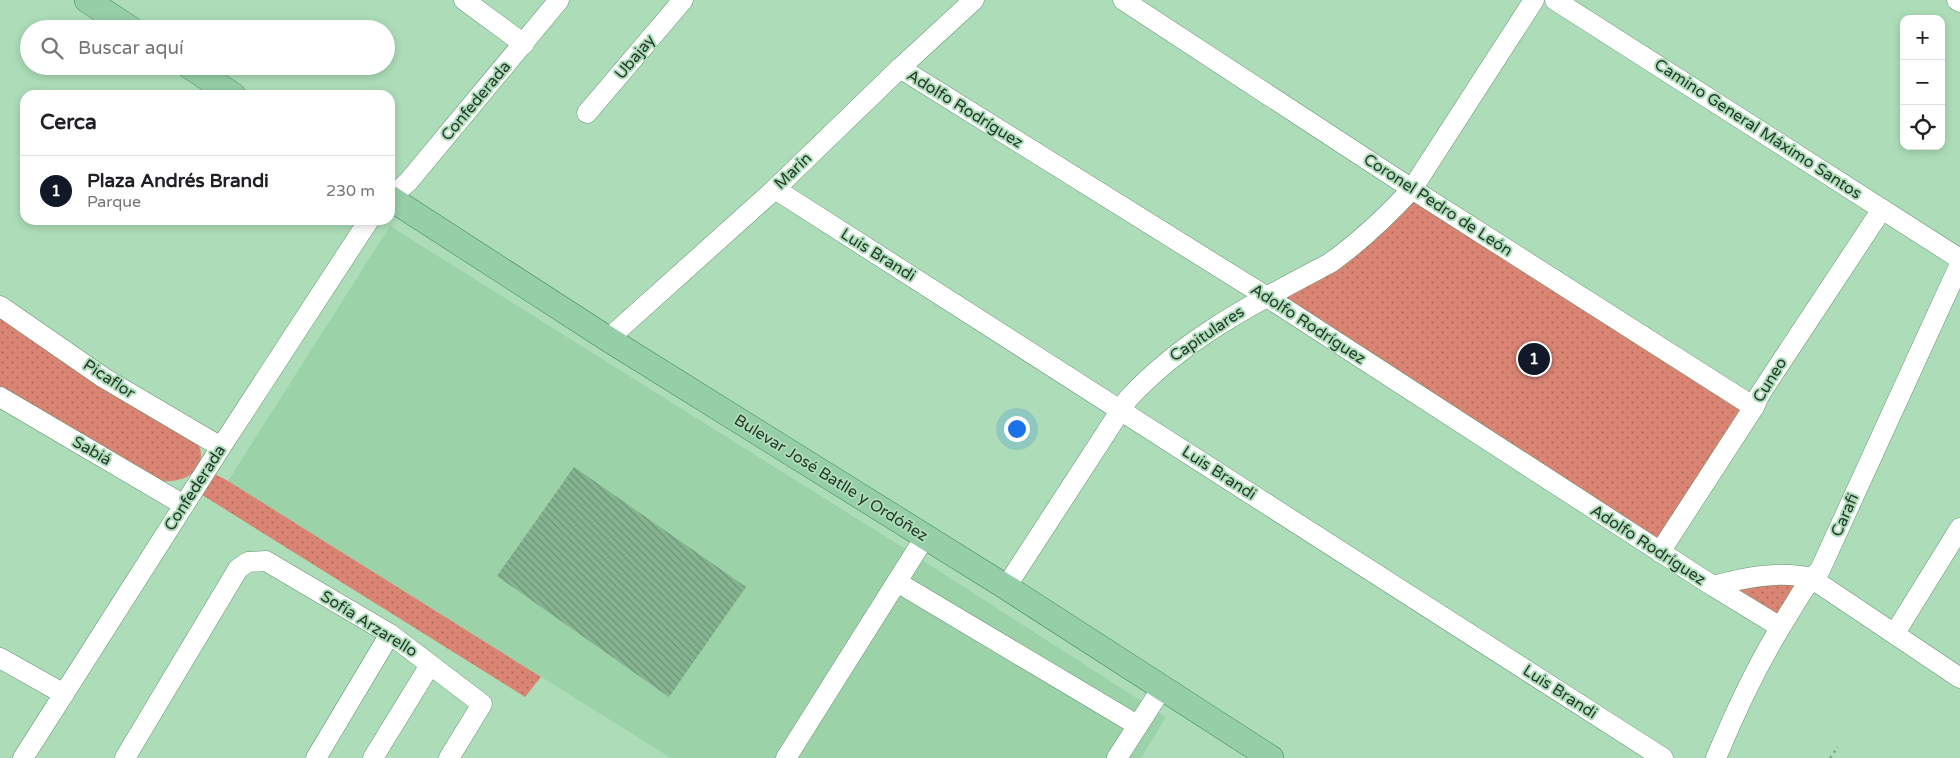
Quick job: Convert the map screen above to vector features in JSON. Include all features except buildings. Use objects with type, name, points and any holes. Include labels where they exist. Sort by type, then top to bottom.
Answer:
[{"type":"main road","points":[[87,0],[117,20]]},
{"type":"main road","points":[[203,75],[225,90]]},
{"type":"main road","name":"Bulevar José Batlle y Ordóñez","points":[[395,201],[608,339],[1006,587],[1272,758]]},
{"type":"street","points":[[464,0],[524,44]]},
{"type":"street","name":"Confederada","points":[[395,194],[408,182],[559,0]]},
{"type":"street","name":"Ubajay","points":[[587,114],[683,0]]},
{"type":"street","name":"Marín","points":[[608,339],[775,189],[900,68],[974,0]]},
{"type":"street","name":"Coronel Pedro de León","points":[[1123,0],[1412,189],[1754,407]]},
{"type":"street","name":"Capitulares","points":[[1006,587],[1120,409],[1148,377],[1198,337],[1343,254],[1390,213],[1412,189],[1534,0]]},
{"type":"street","name":"Camino General Máximo Santos","points":[[1555,0],[1960,259]]},
{"type":"street","name":"Adolfo Rodríguez","points":[[900,68],[1268,297],[1660,552],[1780,627]]},
{"type":"street","name":"Luis Brandi","points":[[775,189],[1663,758]]},
{"type":"street","name":"Cuneo","points":[[1660,552],[1754,407],[1760,394],[1882,209]]},
{"type":"street","name":"Confederada","points":[[23,758],[221,447],[366,225]]},
{"type":"street","name":"Carafi","points":[[1716,758],[1734,714],[1780,627],[1811,578],[1820,570],[1960,264]]},
{"type":"street","name":"Picaflor","points":[[0,306],[104,378],[221,447]]},
{"type":"street","name":"Sabiá","points":[[0,397],[184,505]]},
{"type":"street","points":[[1895,633],[1960,528]]},
{"type":"street","points":[[786,758],[925,537]]},
{"type":"street","name":"Sofía Arzarello","points":[[125,758],[238,569],[248,562],[266,561],[390,634],[482,704],[449,758]]},
{"type":"street","name":"Adolfo Rodríguez","points":[[1713,586],[1732,581],[1783,574],[1796,574],[1811,578],[1960,678]]},
{"type":"street","points":[[897,582],[1138,726]]},
{"type":"street","points":[[316,758],[390,634]]},
{"type":"street","points":[[0,658],[64,694]]},
{"type":"street","points":[[373,758],[430,665]]},
{"type":"street","points":[[1116,758],[1162,688]]},
{"type":"path","points":[[1830,758],[1838,747]]},
{"type":"shaded area","points":[[1413,198],[1742,406],[1660,536],[1653,538],[1284,301],[1288,290]]},
{"type":"shaded area","points":[[390,226],[891,540],[1166,717],[1141,758],[671,758],[228,481]]},
{"type":"shaded area","points":[[0,318],[195,441],[200,449],[201,458],[194,471],[183,478],[159,482],[0,390]]},
{"type":"shaded area","points":[[213,473],[541,677],[525,697],[199,493]]},
{"type":"shaded area","points":[[1798,583],[1776,616],[1731,585]]},
{"type":"place","name":"Plaza Andrés Brandi","points":[[1534,359]]}]
